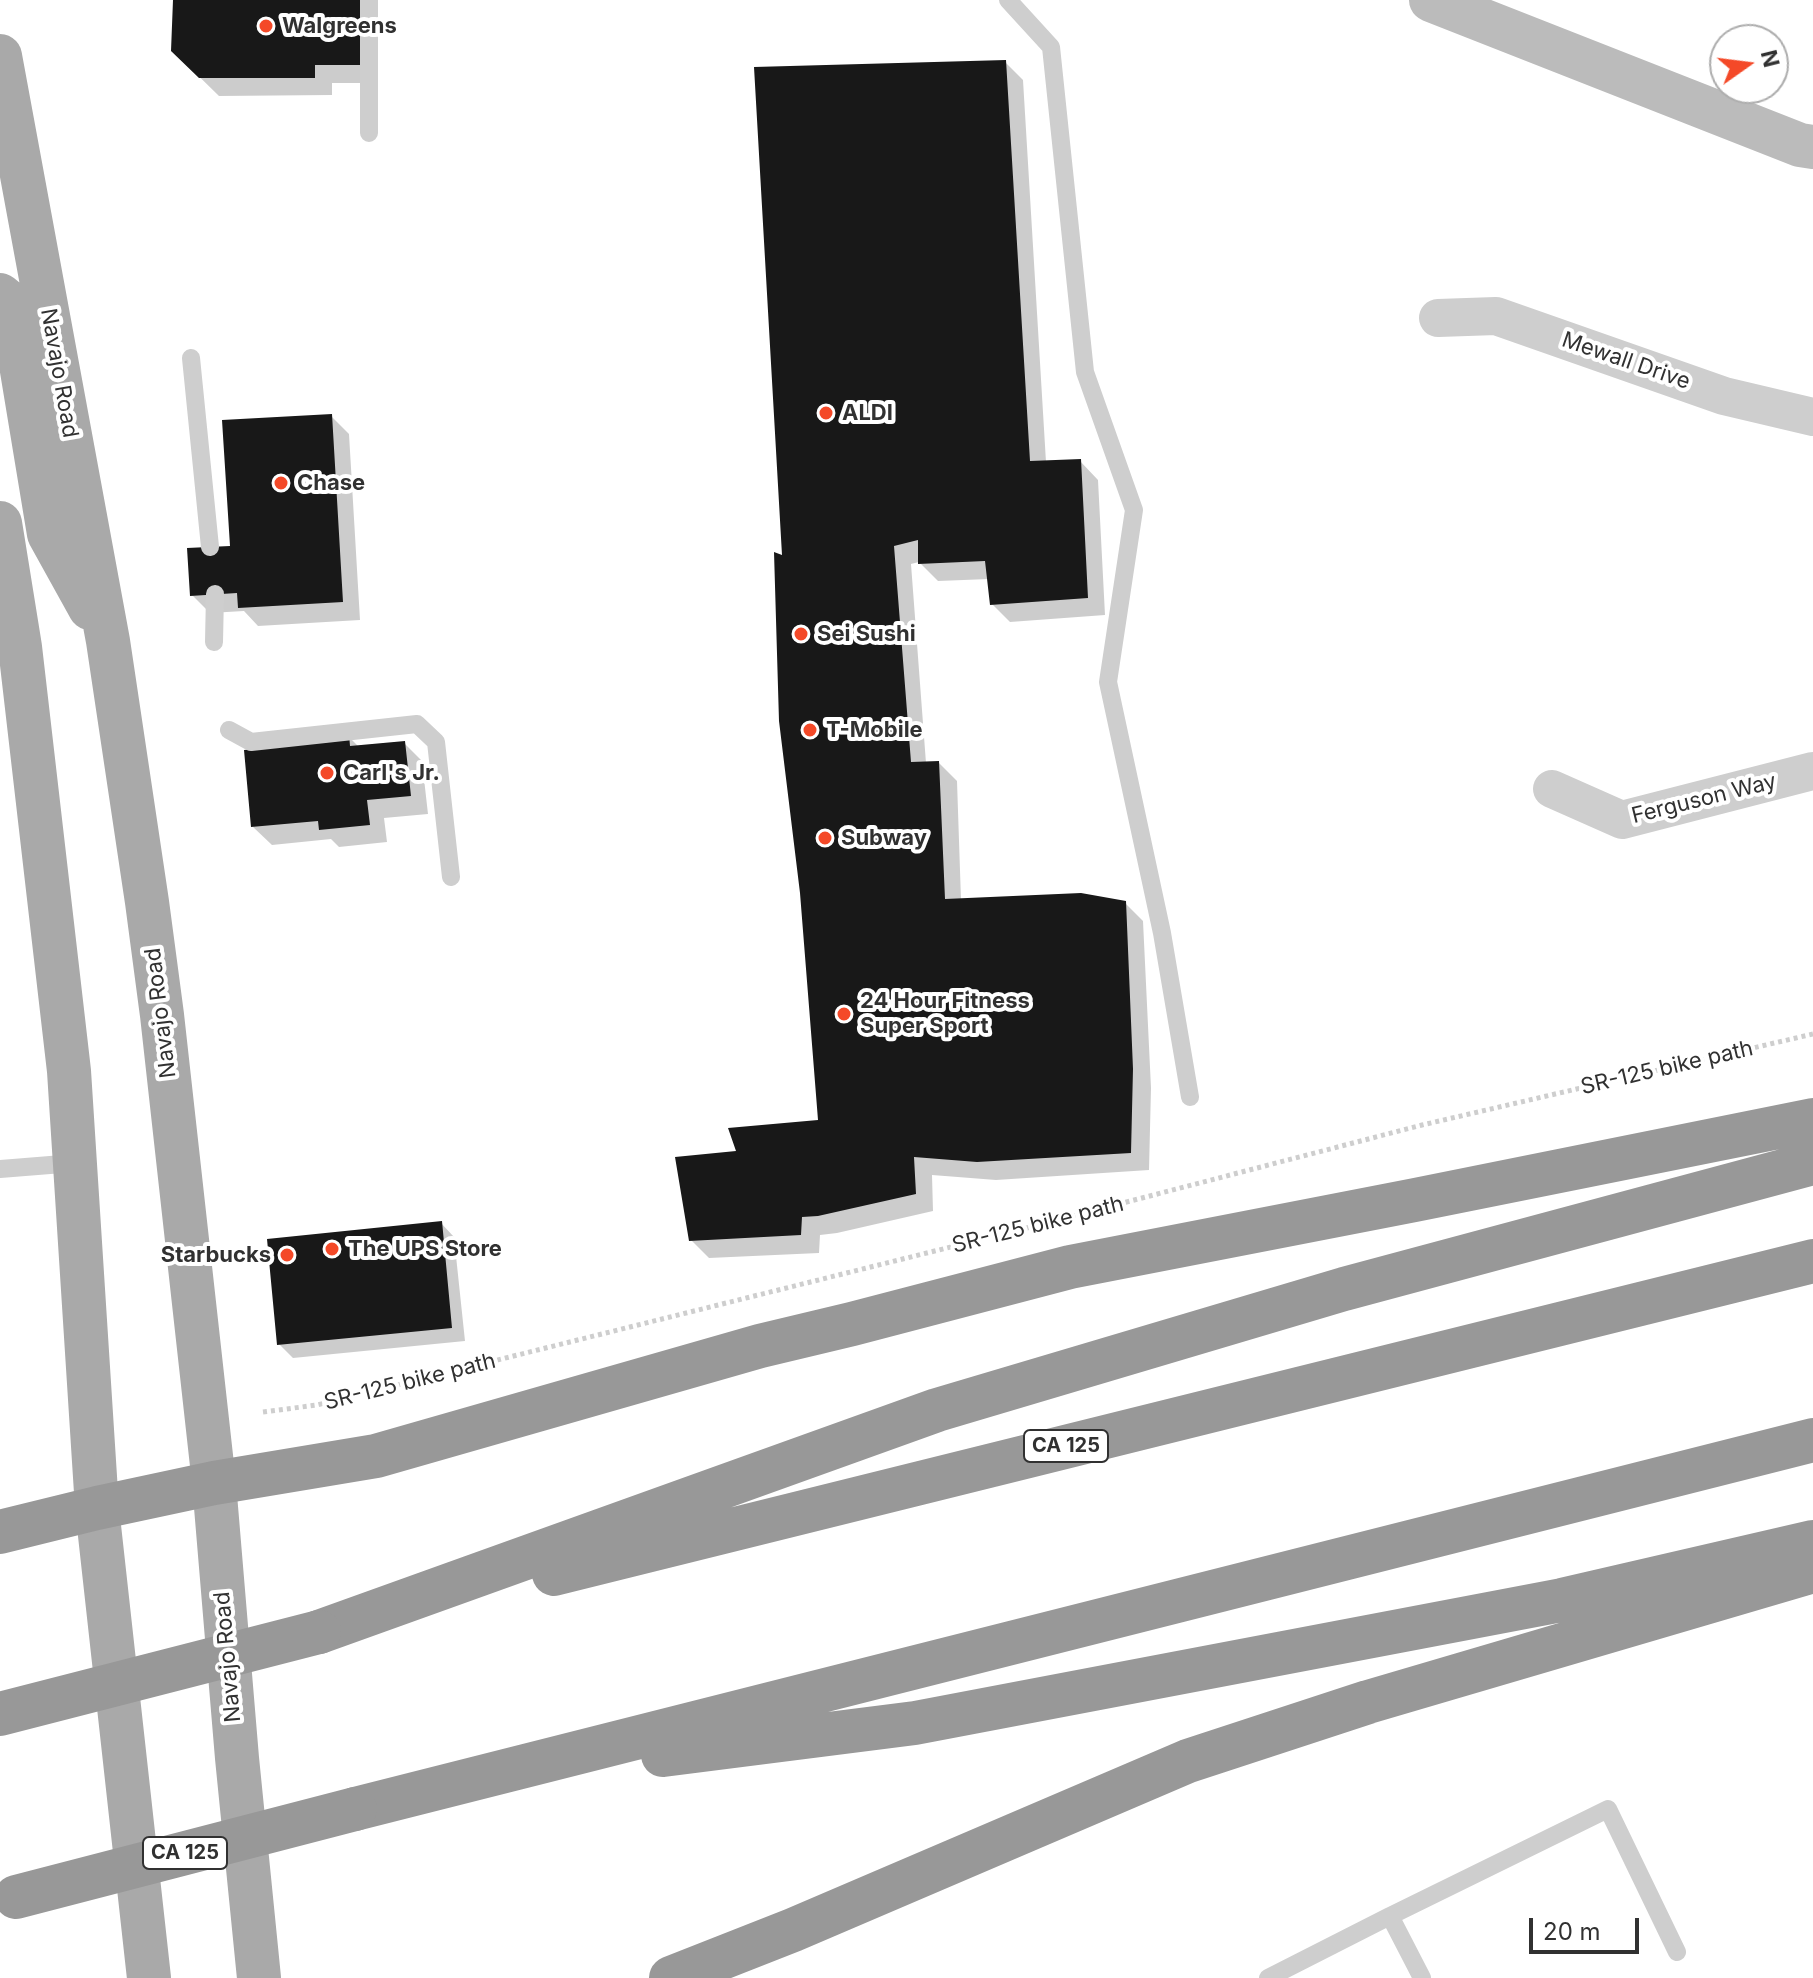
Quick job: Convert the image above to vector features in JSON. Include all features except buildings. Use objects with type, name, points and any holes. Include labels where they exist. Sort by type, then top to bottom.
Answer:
[{"type":"highway","points":[[0,1532],[214,1483],[376,1456],[760,1346],[1070,1267],[1813,1120]]},
{"type":"highway","points":[[319,1632],[937,1410],[1344,1289],[1813,1163]]},
{"type":"highway","name":"CA 125","points":[[0,1714],[1813,1261]]},
{"type":"highway","name":"CA 125","points":[[8,1899],[478,1777],[1813,1440]]},
{"type":"highway","points":[[478,1777],[915,1723],[1562,1600],[1813,1542]]},
{"type":"highway","points":[[671,1978],[793,1930],[1188,1761],[1368,1702],[1813,1571]]},
{"type":"main road","points":[[1431,0],[1800,145],[1813,147]]},
{"type":"main road","name":"Navajo Road","points":[[0,56],[108,641],[162,1015],[214,1483],[259,1978]]},
{"type":"main road","points":[[0,217],[39,262]]},
{"type":"main road","points":[[0,295],[11,304],[49,534],[108,641]]},
{"type":"main road","points":[[0,523],[20,647],[67,1057],[97,1508],[149,1978]]},
{"type":"street","name":"Mewall Drive","points":[[1438,318],[1496,316],[1724,396],[1813,417]]},
{"type":"street","name":"Ferguson Way","points":[[1552,789],[1622,820],[1813,771]]},
{"type":"lane","points":[[369,0],[369,133]]},
{"type":"lane","points":[[1008,0],[1051,47],[1085,372],[1134,510],[1108,682],[1162,933],[1190,1097]]},
{"type":"lane","points":[[191,358],[210,547]]},
{"type":"lane","points":[[214,642],[215,594]]},
{"type":"lane","points":[[229,730],[251,742],[417,724],[436,742],[451,877]]},
{"type":"lane","points":[[0,1169],[75,1163]]},
{"type":"lane","points":[[1268,1978],[1608,1809],[1677,1952]]},
{"type":"lane","points":[[1390,1916],[1422,1978]]},
{"type":"path","name":"SR-125 bike path","points":[[263,1412],[317,1405],[1023,1229],[1422,1125],[1813,1034]]},
{"type":"place","name":"Walgreens","points":[[266,26]]},
{"type":"place","name":"ALDI","points":[[826,413]]},
{"type":"place","name":"Chase","points":[[281,483]]},
{"type":"place","name":"Sei Sushi","points":[[801,634]]},
{"type":"place","name":"T-Mobile","points":[[810,730]]},
{"type":"place","name":"Carl's Jr.","points":[[327,773]]},
{"type":"place","name":"Subway","points":[[825,838]]},
{"type":"place","name":"24 Hour Fitness Super Sport","points":[[844,1014]]},
{"type":"place","name":"The UPS Store","points":[[332,1249]]},
{"type":"place","name":"Starbucks","points":[[287,1255]]}]
